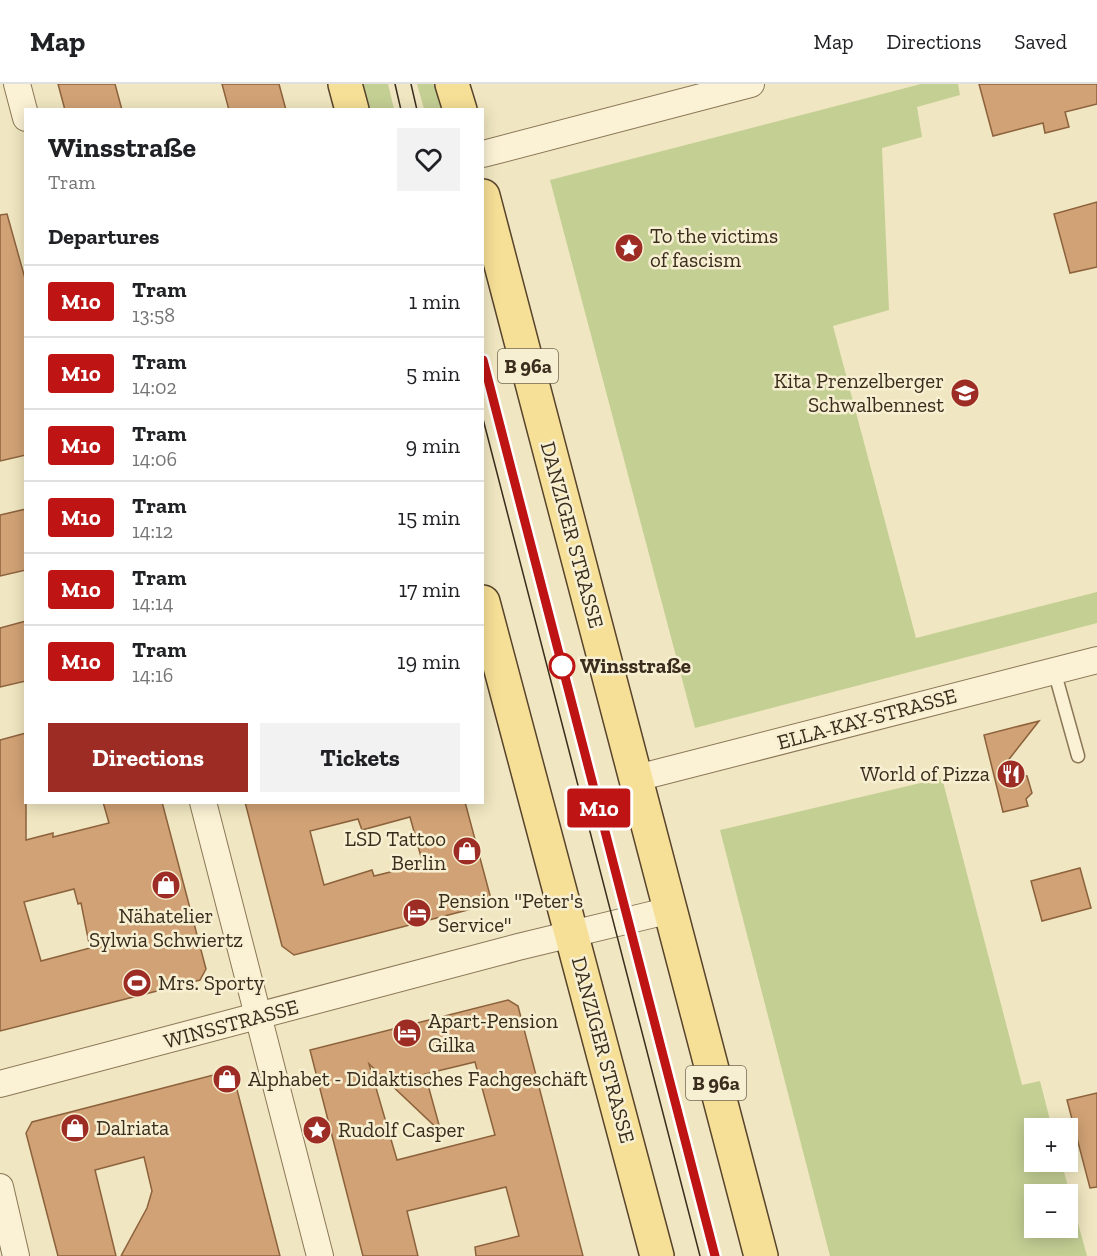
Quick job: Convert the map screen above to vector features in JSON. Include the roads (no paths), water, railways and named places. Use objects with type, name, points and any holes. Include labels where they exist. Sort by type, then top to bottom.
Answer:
[{"type":"main road","points":[[345,84],[351,108]]},
{"type":"main road","points":[[452,84],[459,108]]},
{"type":"main road","name":"DANZIGER STRASSE","points":[[484,200],[761,1256]]},
{"type":"main road","name":"DANZIGER STRASSE","points":[[484,606],[657,1256]]},
{"type":"street","points":[[17,84],[24,110]]},
{"type":"street","points":[[484,154],[751,84]]},
{"type":"street","name":"ELLA-KAY-STRASSE","points":[[637,777],[1097,660]]},
{"type":"street","points":[[204,804],[320,1256]]},
{"type":"street","name":"WINSSTRASSE","points":[[0,1084],[572,933],[670,910]]},
{"type":"street","points":[[0,1187],[16,1256]]},
{"type":"lane","points":[[1054,670],[1078,756]]},
{"type":"tram line","points":[[395,84],[401,108]]},
{"type":"tram line","points":[[411,84],[417,108]]},
{"type":"tram line","points":[[484,364],[715,1256]]},
{"type":"tram line","name":"M10","points":[[484,364],[715,1256]]},
{"type":"tram line","points":[[484,423],[700,1256]]},
{"type":"place","name":"To the victims of fascism","points":[[629,248]]},
{"type":"place","name":"Kita Prenzelberger Schwalbennest","points":[[965,393]]},
{"type":"place","name":"Winsstraße","points":[[562,666]]},
{"type":"place","name":"World of Pizza","points":[[1011,774]]},
{"type":"place","name":"LSD Tattoo Berlin","points":[[467,851]]},
{"type":"place","name":"Nähatelier Sylwia Schwiertz","points":[[166,885]]},
{"type":"place","name":"Pension \"Peter's Service\"","points":[[417,913]]},
{"type":"place","name":"Mrs. Sporty","points":[[137,983]]},
{"type":"place","name":"Apart-Pension Gilka","points":[[407,1033]]},
{"type":"place","name":"Alphabet - Didaktisches Fachgeschäft","points":[[227,1079]]},
{"type":"place","name":"Dalriata","points":[[75,1128]]},
{"type":"place","name":"Rudolf Casper","points":[[317,1130]]}]
